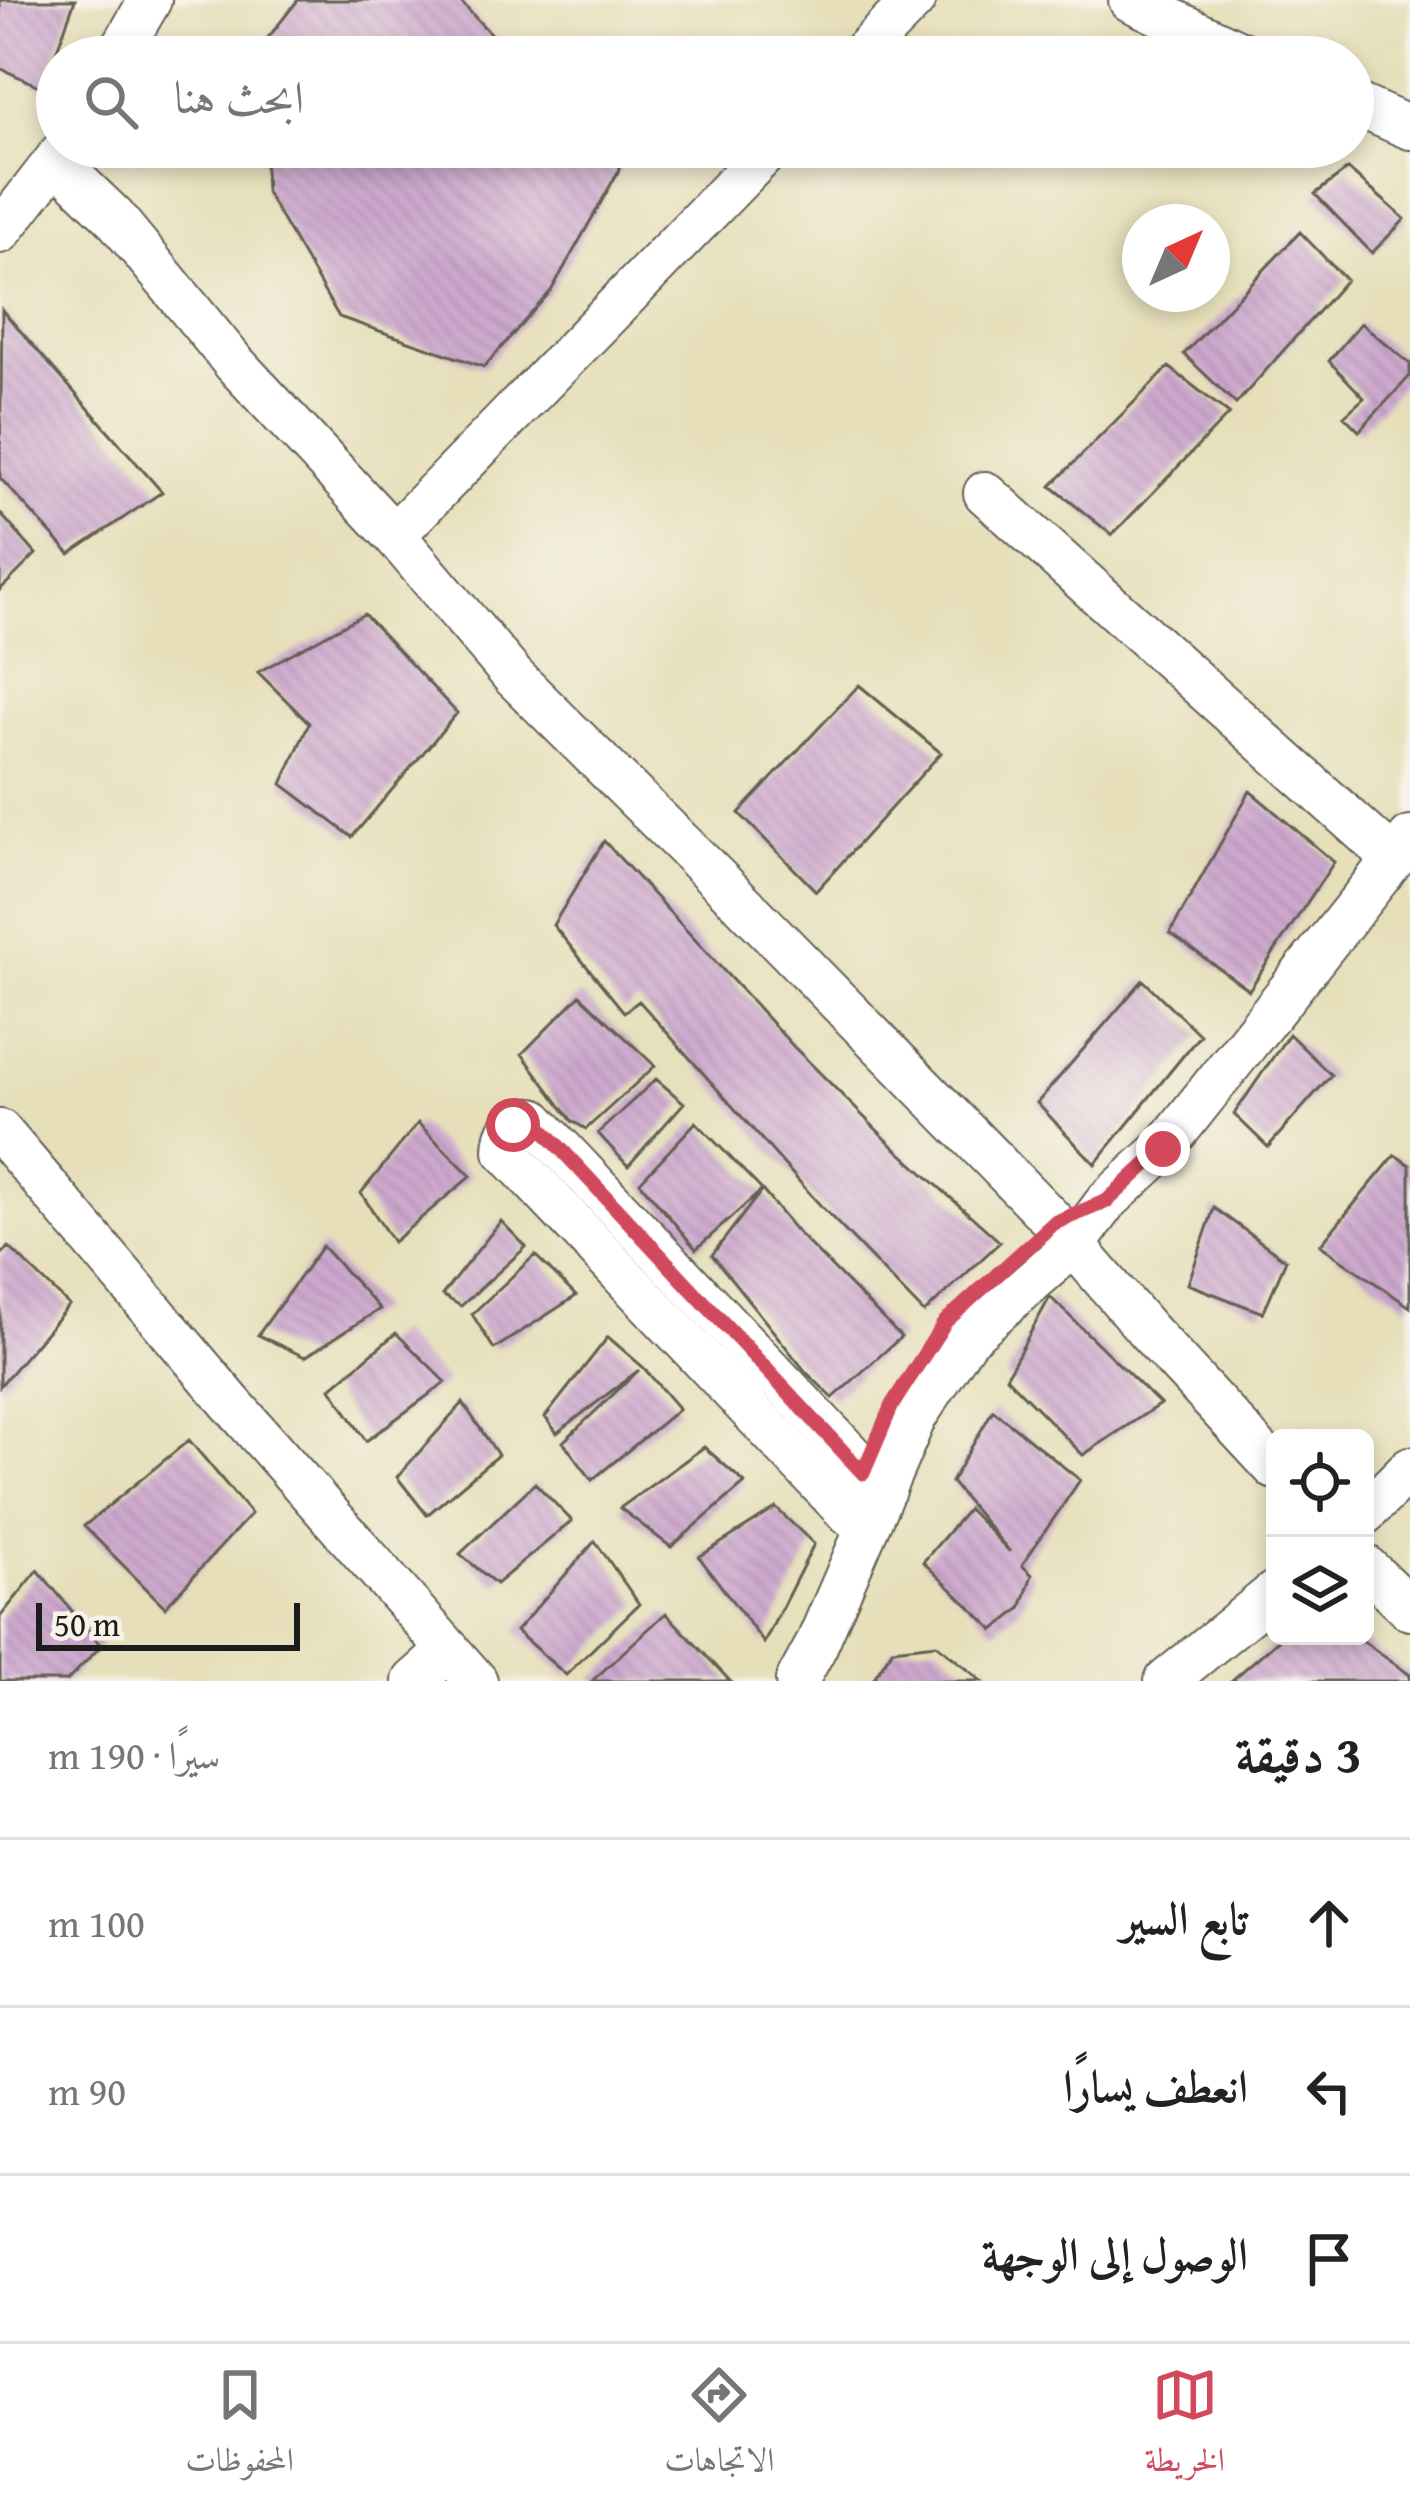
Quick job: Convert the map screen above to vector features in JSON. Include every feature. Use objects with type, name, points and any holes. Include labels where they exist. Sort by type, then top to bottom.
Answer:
[{"type":"street","points":[[130,36],[151,0]]},
{"type":"street","points":[[879,36],[914,0]]},
{"type":"street","points":[[1130,0],[1206,36]]},
{"type":"street","points":[[1374,112],[1410,128]]},
{"type":"street","points":[[0,232],[51,168]]},
{"type":"street","points":[[74,168],[234,363],[394,535],[514,677],[1065,1233],[1266,1458]]},
{"type":"street","points":[[394,535],[751,168]]},
{"type":"street","points":[[764,1681],[865,1500],[966,1339],[1065,1233],[1163,1149],[1402,849],[985,493]]},
{"type":"street","points":[[533,1119],[586,1174],[865,1500],[505,1151],[505,1137],[513,1125],[533,1119]]},
{"type":"street","points":[[0,1130],[462,1665],[414,1681]]},
{"type":"street","points":[[557,1206],[586,1174]]},
{"type":"street","points":[[1374,1504],[1410,1468]]},
{"type":"street","points":[[797,1681],[865,1500]]},
{"type":"street","points":[[1374,1575],[1410,1609]]},
{"type":"street","points":[[1166,1681],[1266,1599]]},
{"type":"building","points":[[0,0],[75,0],[62,36],[36,36],[36,85],[0,68]]},
{"type":"building","points":[[298,0],[459,0],[492,36],[270,36]]},
{"type":"building","points":[[265,168],[619,168],[551,291],[484,367],[339,317],[266,192]]},
{"type":"building","points":[[1348,169],[1405,219],[1372,253],[1315,194]]},
{"type":"building","points":[[1300,232],[1346,280],[1236,404],[1184,354],[1224,312],[1230,312],[1230,306]]},
{"type":"building","points":[[2,310],[162,492],[70,554],[0,478]]},
{"type":"building","points":[[1361,323],[1410,364],[1410,376],[1359,431],[1344,416],[1364,398],[1329,361]]},
{"type":"building","points":[[1169,367],[1229,414],[1112,535],[1051,486]]},
{"type":"building","points":[[0,513],[36,554],[0,590]]},
{"type":"building","points":[[364,614],[457,713],[352,837],[282,784],[309,723],[258,672]]},
{"type":"building","points":[[859,685],[941,753],[816,891],[739,813]]},
{"type":"building","points":[[1250,791],[1334,862],[1249,990],[1170,933]]},
{"type":"building","points":[[604,841],[794,1047],[892,1145],[1000,1242],[924,1313],[820,1205],[639,1001],[624,1012],[553,925]]},
{"type":"building","points":[[1143,980],[1200,1035],[1095,1164],[1037,1103]]},
{"type":"building","points":[[580,995],[655,1066],[586,1129],[572,1121],[522,1054]]},
{"type":"building","points":[[1289,1034],[1331,1075],[1268,1147],[1234,1114]]},
{"type":"building","points":[[656,1079],[684,1103],[628,1166],[598,1133]]},
{"type":"building","points":[[696,1122],[762,1190],[696,1249],[640,1182]]},
{"type":"building","points":[[418,1123],[471,1176],[393,1242],[361,1193]]},
{"type":"building","points":[[1395,1155],[1410,1165],[1410,1307],[1320,1245]]},
{"type":"building","points":[[762,1190],[901,1337],[833,1398],[806,1372],[712,1255]]},
{"type":"building","points":[[1214,1208],[1286,1260],[1263,1313],[1188,1284]]},
{"type":"building","points":[[501,1221],[526,1247],[461,1306],[442,1295]]},
{"type":"building","points":[[322,1246],[380,1309],[305,1357],[258,1335]]},
{"type":"building","points":[[9,1247],[69,1305],[0,1386],[0,1256]]},
{"type":"building","points":[[535,1255],[576,1296],[494,1349],[472,1314]]},
{"type":"building","points":[[1050,1297],[1160,1404],[1083,1455],[1006,1377]]},
{"type":"building","points":[[396,1333],[446,1382],[366,1441],[331,1388]]},
{"type":"building","points":[[608,1337],[643,1367],[679,1409],[592,1480],[563,1442],[639,1370],[557,1433],[545,1417]]},
{"type":"building","points":[[463,1403],[498,1455],[427,1515],[397,1477]]},
{"type":"building","points":[[993,1410],[1080,1480],[1022,1565],[1032,1575],[1021,1608],[994,1630],[923,1562],[968,1509],[1010,1552],[951,1482]]},
{"type":"building","points":[[189,1440],[251,1514],[165,1607],[84,1526]]},
{"type":"building","points":[[704,1447],[745,1483],[671,1547],[620,1508]]},
{"type":"building","points":[[535,1483],[572,1521],[496,1584],[460,1554]]},
{"type":"building","points":[[776,1508],[814,1544],[764,1643],[699,1557]]},
{"type":"building","points":[[595,1541],[639,1604],[566,1675],[516,1631]]},
{"type":"building","points":[[38,1570],[101,1646],[67,1681],[0,1681],[0,1617]]},
{"type":"building","points":[[666,1613],[730,1681],[592,1681]]},
{"type":"building","points":[[936,1644],[982,1681],[872,1681],[893,1649]]},
{"type":"building","points":[[1273,1645],[1368,1645],[1410,1675],[1410,1681],[1231,1681]]},
{"type":"route","points":[[513,1125],[533,1119],[863,1473],[892,1405],[945,1322],[1054,1223],[1107,1201],[1163,1149]]}]
